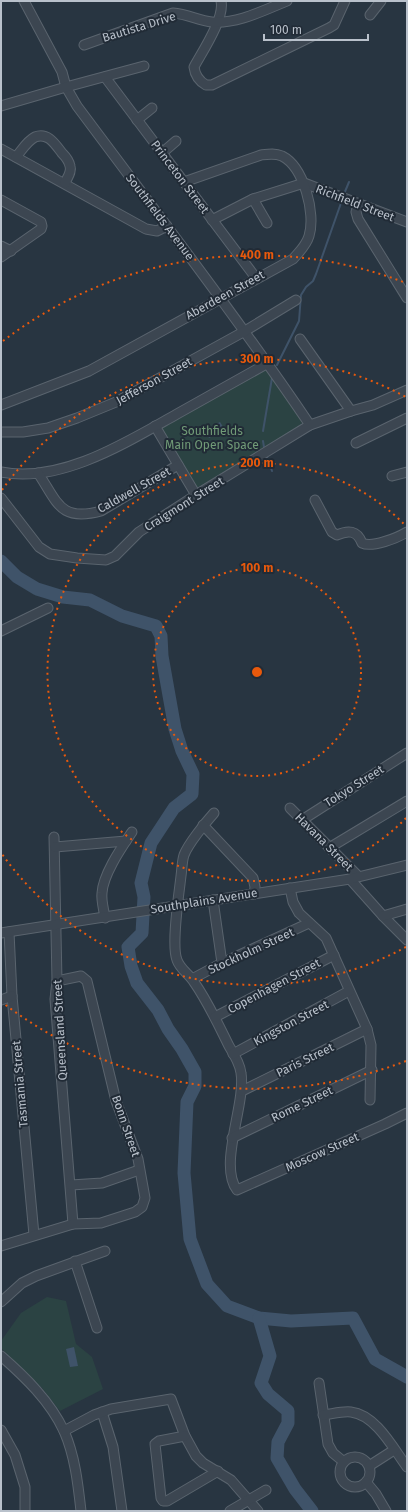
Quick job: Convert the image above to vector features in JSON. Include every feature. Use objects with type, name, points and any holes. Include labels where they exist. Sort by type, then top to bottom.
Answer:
[{"type":"street","name":"Southfields Avenue","points":[[24,1],[62,72],[66,87],[77,106],[221,297],[310,425]]},
{"type":"street","points":[[221,1],[222,5],[218,22],[194,67],[195,74],[201,82],[206,85],[212,85],[334,25],[345,1]]},
{"type":"street","name":"Bautista Drive","points":[[84,45],[173,14],[183,14],[211,22],[218,22],[242,18],[287,1]]},
{"type":"street","points":[[370,15],[381,1]]},
{"type":"street","points":[[1,106],[144,66]]},
{"type":"street","name":"Princeton Street","points":[[105,77],[256,278]]},
{"type":"street","points":[[137,120],[152,108]]},
{"type":"street","points":[[16,157],[29,140],[37,136],[45,136],[52,140],[69,162],[71,167],[65,183]]},
{"type":"street","points":[[162,152],[176,142]]},
{"type":"street","points":[[1,149],[146,229],[157,231],[167,226]]},
{"type":"street","name":"Aberdeen Street","points":[[1,405],[88,371],[293,258],[305,245],[309,236],[312,218],[309,202],[304,183],[292,163],[282,156],[272,153],[262,155],[184,182]]},
{"type":"street","points":[[212,220],[253,199],[304,183]]},
{"type":"street","name":"Richfield Street","points":[[304,183],[407,222]]},
{"type":"street","points":[[253,199],[267,222]]},
{"type":"street","points":[[1,200],[41,222],[42,226],[41,229],[11,251],[1,256]]},
{"type":"street","points":[[358,204],[356,212],[358,220],[407,298]]},
{"type":"street","points":[[1,246],[11,251]]},
{"type":"street","name":"Jefferson Street","points":[[1,432],[23,432],[48,428],[116,402],[245,331],[296,300]]},
{"type":"street","points":[[300,339],[351,411]]},
{"type":"street","points":[[1,472],[38,473],[82,462],[104,453],[155,426],[268,363]]},
{"type":"street","name":"Craigmont Street","points":[[1,498],[39,548],[50,554],[106,560],[115,556],[139,532],[310,425],[373,405],[407,390]]},
{"type":"street","points":[[356,443],[407,418]]},
{"type":"street","points":[[155,426],[196,495]]},
{"type":"street","name":"Caldwell Street","points":[[38,473],[62,509],[74,515],[101,511],[178,465]]},
{"type":"street","points":[[392,476],[407,472]]},
{"type":"street","points":[[315,500],[332,532],[337,535],[344,532],[352,532],[360,537],[362,543],[366,545],[386,541],[407,532]]},
{"type":"street","points":[[1,631],[48,608]]},
{"type":"street","name":"Tokyo Street","points":[[302,820],[407,753]]},
{"type":"street","points":[[330,848],[407,802]]},
{"type":"street","name":"Havana Street","points":[[290,808],[330,848],[383,916],[407,940]]},
{"type":"street","points":[[214,813],[203,825],[184,854],[178,905],[175,952],[177,961],[181,968],[192,980],[215,1017],[241,1072],[242,1091],[232,1138]]},
{"type":"street","points":[[203,825],[253,878],[255,887],[254,894]]},
{"type":"street","points":[[105,918],[102,893],[103,883],[132,832]]},
{"type":"street","name":"Queensland Street","points":[[54,837],[57,982],[55,999],[73,1224]]},
{"type":"street","points":[[55,847],[126,841]]},
{"type":"street","name":"Southplains Avenue","points":[[5,933],[354,878],[407,865]]},
{"type":"street","points":[[290,888],[295,907],[299,913],[326,938],[367,1029],[371,1045],[372,1070],[370,1100]]},
{"type":"street","points":[[213,900],[222,963]]},
{"type":"street","points":[[383,916],[407,909]]},
{"type":"street","name":"Stockholm Street","points":[[192,980],[222,963],[309,923]]},
{"type":"street","name":"Tasmania Street","points":[[5,933],[34,1235]]},
{"type":"street","name":"Copenhagen Street","points":[[215,1017],[334,955]]},
{"type":"street","name":"Bonn Street","points":[[1,1246],[73,1224],[101,1223],[135,1212],[142,1207],[145,1198],[138,1159],[116,1101],[88,980],[81,976],[57,982]]},
{"type":"street","name":"Kingston Street","points":[[233,1054],[350,991]]},
{"type":"street","points":[[1,1000],[12,996]]},
{"type":"street","name":"Paris Street","points":[[242,1091],[367,1029]]},
{"type":"street","name":"Rome Street","points":[[232,1138],[372,1070]]},
{"type":"street","name":"Moscow Street","points":[[232,1138],[231,1170],[232,1180],[236,1190],[407,1113]]},
{"type":"street","points":[[71,1185],[102,1183],[139,1170]]},
{"type":"street","points":[[1,1302],[12,1291],[29,1279],[105,1251]]},
{"type":"street","points":[[75,1261],[98,1328]]},
{"type":"street","points":[[1,1356],[37,1391],[49,1406],[64,1431],[71,1450],[82,1511]]},
{"type":"street","points":[[319,1383],[328,1444],[333,1453],[344,1462]]},
{"type":"street","points":[[64,1431],[102,1412],[171,1399],[185,1436],[196,1456],[203,1463],[231,1480],[258,1511]]},
{"type":"street","points":[[102,1412],[113,1447],[122,1511]]},
{"type":"street","points":[[323,1415],[349,1412],[360,1414],[373,1422],[407,1467]]},
{"type":"street","points":[[1,1430],[15,1455],[25,1488],[25,1511]]},
{"type":"street","points":[[185,1436],[159,1441],[155,1444],[161,1498],[163,1501],[167,1501],[218,1471]]},
{"type":"street","points":[[369,1466],[394,1450]]},
{"type":"street","points":[[352,1457],[362,1458],[369,1466],[370,1472],[366,1482],[360,1486],[355,1487],[347,1484],[341,1476],[340,1471],[344,1462],[352,1457]]},
{"type":"street","points":[[366,1482],[376,1494],[386,1511]]},
{"type":"street","points":[[230,1511],[266,1490]]},
{"type":"green space","name":"Southfields Main Open Space","points":[[265,368],[302,420],[301,425],[197,488],[159,427]]},
{"type":"green space","points":[[47,1297],[66,1301],[76,1344],[92,1357],[103,1389],[60,1411],[42,1388],[1,1348],[1,1341],[21,1313]]},
{"type":"water","points":[[220,422],[225,430],[209,438],[205,430]]},
{"type":"water","points":[[74,1347],[78,1366],[70,1367],[66,1349]]},
{"type":"waterway","points":[[344,194],[349,182]]},
{"type":"waterway","points":[[277,365],[299,321],[301,295],[306,287],[313,281],[341,203]]},
{"type":"waterway","points":[[263,431],[272,378]]},
{"type":"waterway","points":[[263,441],[264,447]]},
{"type":"waterway","points":[[267,457],[272,471]]},
{"type":"waterway","points":[[1,561],[17,577],[37,589],[63,597],[90,600],[122,616],[156,626],[161,636],[162,656],[175,729],[182,751],[193,774],[192,794],[174,808],[151,843],[141,883],[144,897],[142,933],[128,947],[131,966],[137,983],[158,1010],[195,1072],[195,1086],[187,1102],[184,1173],[190,1239],[207,1284],[227,1306],[259,1318],[291,1321],[353,1318],[375,1359],[407,1377]]},
{"type":"waterway","points":[[259,1318],[270,1356],[261,1383],[268,1394],[288,1411],[288,1423],[278,1442],[277,1458],[295,1489],[312,1511]]}]
